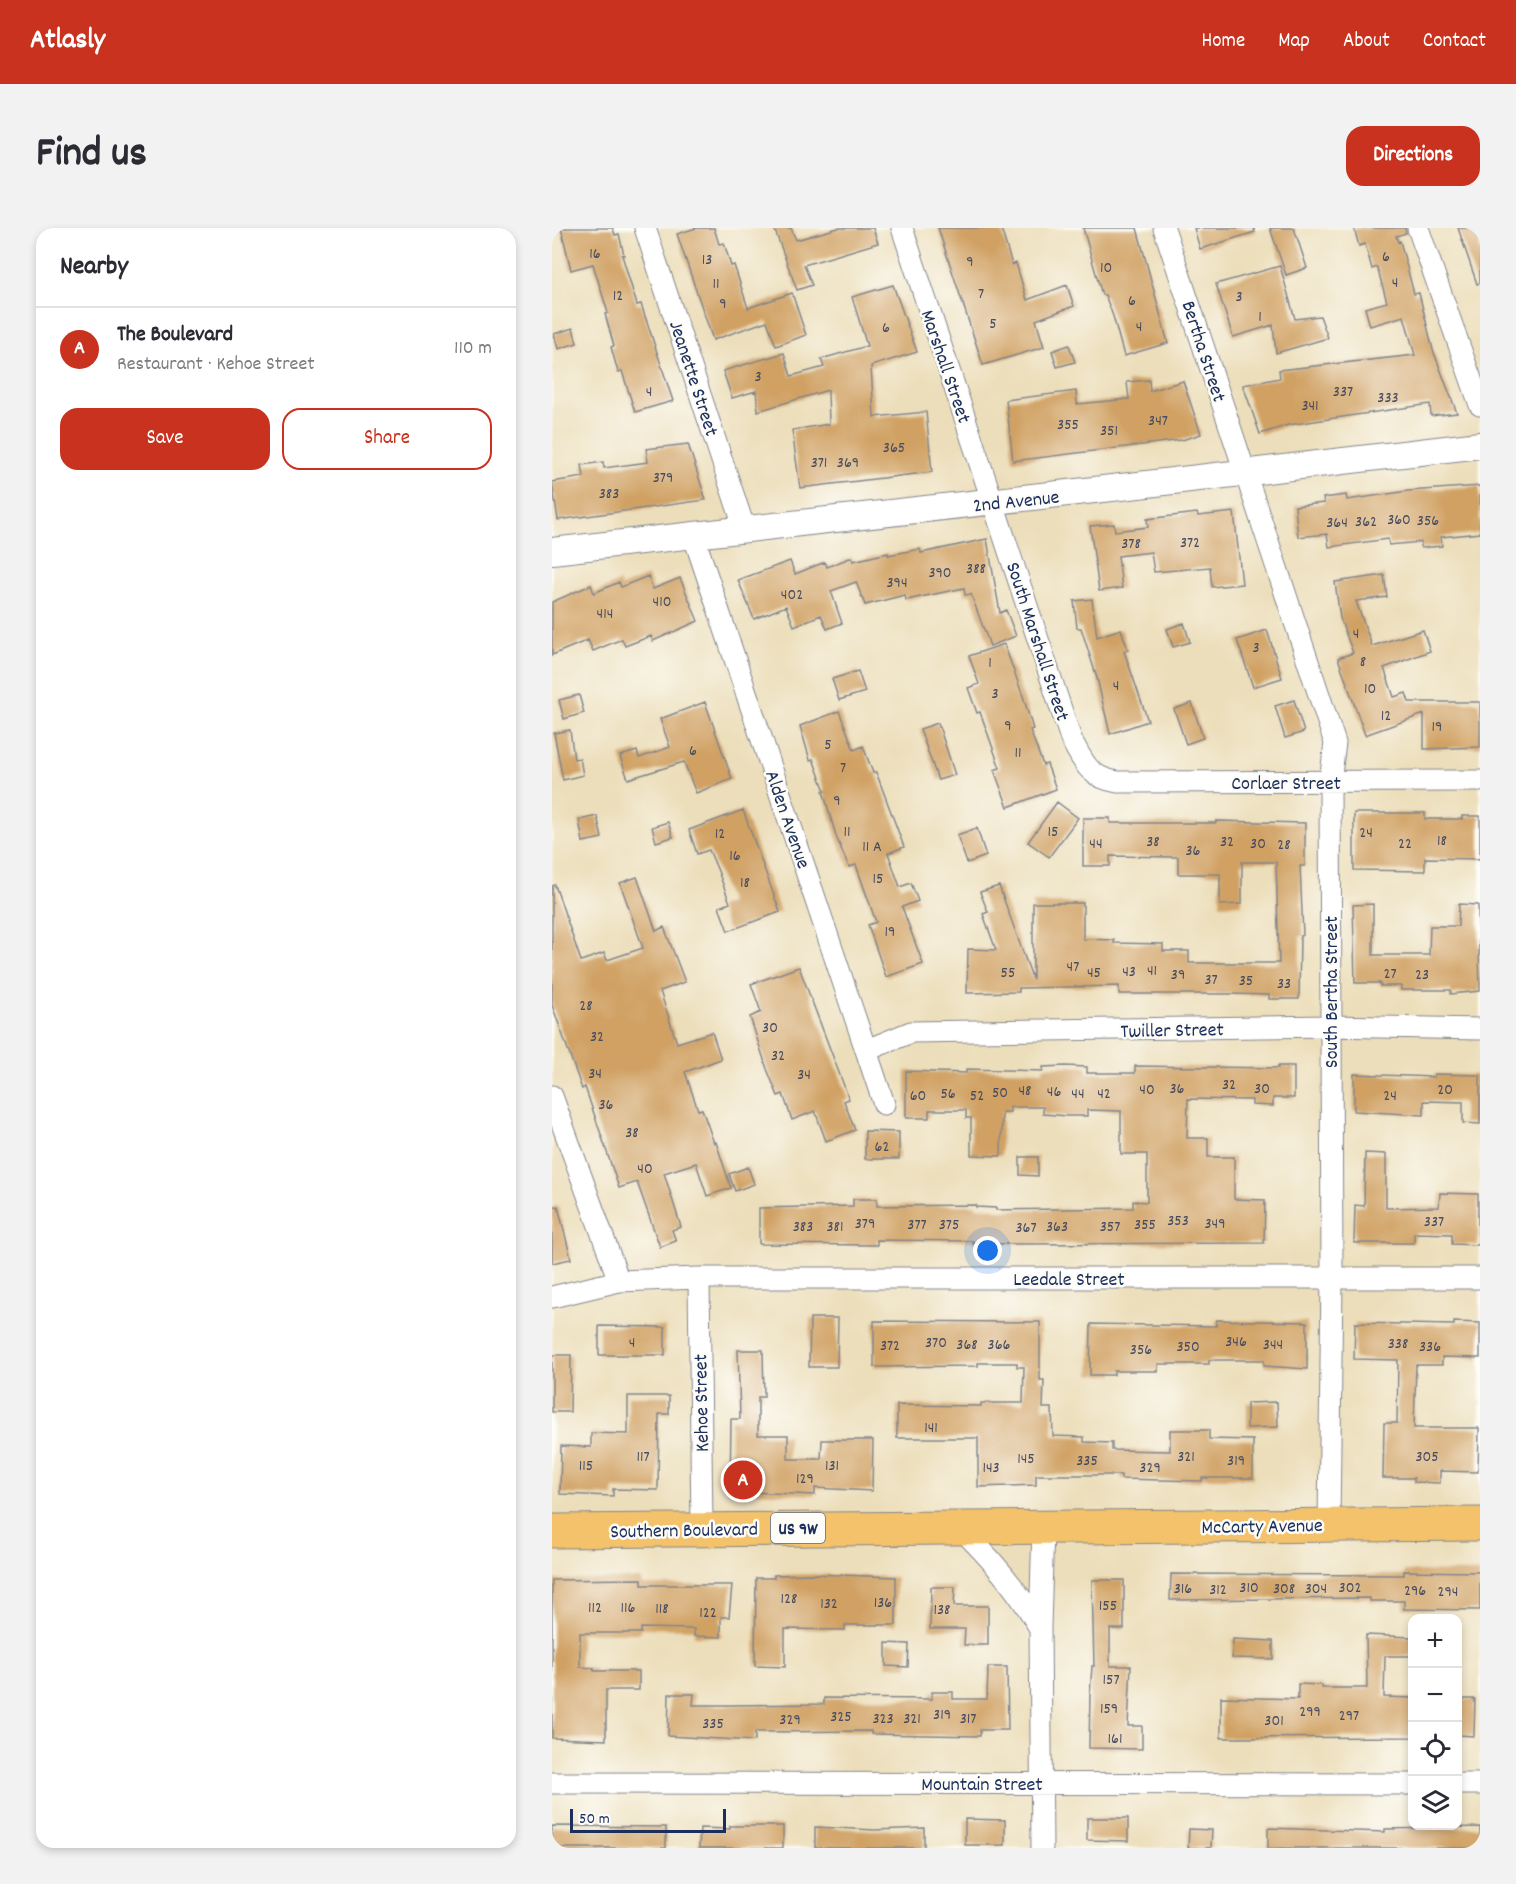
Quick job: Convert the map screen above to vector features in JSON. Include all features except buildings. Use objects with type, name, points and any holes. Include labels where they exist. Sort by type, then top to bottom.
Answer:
[{"type":"main road","name":"McCarty Avenue","points":[[1043,1527],[1480,1524]]},
{"type":"main road","name":"Southern Boulevard","points":[[552,1531],[1043,1527]]},
{"type":"street","name":"Jeanette Street","points":[[645,228],[744,527]]},
{"type":"street","name":"Marshall Street","points":[[902,228],[994,503]]},
{"type":"street","name":"Bertha Street","points":[[1164,228],[1246,474]]},
{"type":"street","points":[[1418,228],[1480,405]]},
{"type":"street","name":"2nd Avenue","points":[[552,551],[744,527],[994,503],[1480,445]]},
{"type":"street","name":"South Bertha Street","points":[[1246,474],[1335,743],[1330,782],[1332,1278],[1329,1524]]},
{"type":"street","name":"South Marshall Street","points":[[994,503],[1071,739],[1088,770],[1094,774]]},
{"type":"street","name":"Alden Avenue","points":[[693,534],[884,1104]]},
{"type":"street","name":"Corlaer Street","points":[[1094,774],[1103,780],[1118,782],[1480,782]]},
{"type":"street","name":"Twiller Street","points":[[867,1050],[911,1032],[1330,1026],[1480,1029]]},
{"type":"street","points":[[552,1096],[619,1281]]},
{"type":"street","name":"Leedale Street","points":[[552,1297],[619,1281],[699,1278],[1480,1278]]},
{"type":"street","name":"Kehoe Street","points":[[699,1278],[702,1528]]},
{"type":"street","points":[[959,1527],[984,1551],[1024,1601],[1040,1627]]},
{"type":"street","points":[[1042,1848],[1040,1627],[1043,1527]]},
{"type":"street","name":"Mountain Street","points":[[552,1783],[1408,1784]]},
{"type":"street","points":[[1462,1784],[1480,1784]]},
{"type":"place","name":"The Boulevard","points":[[743,1480]]}]
